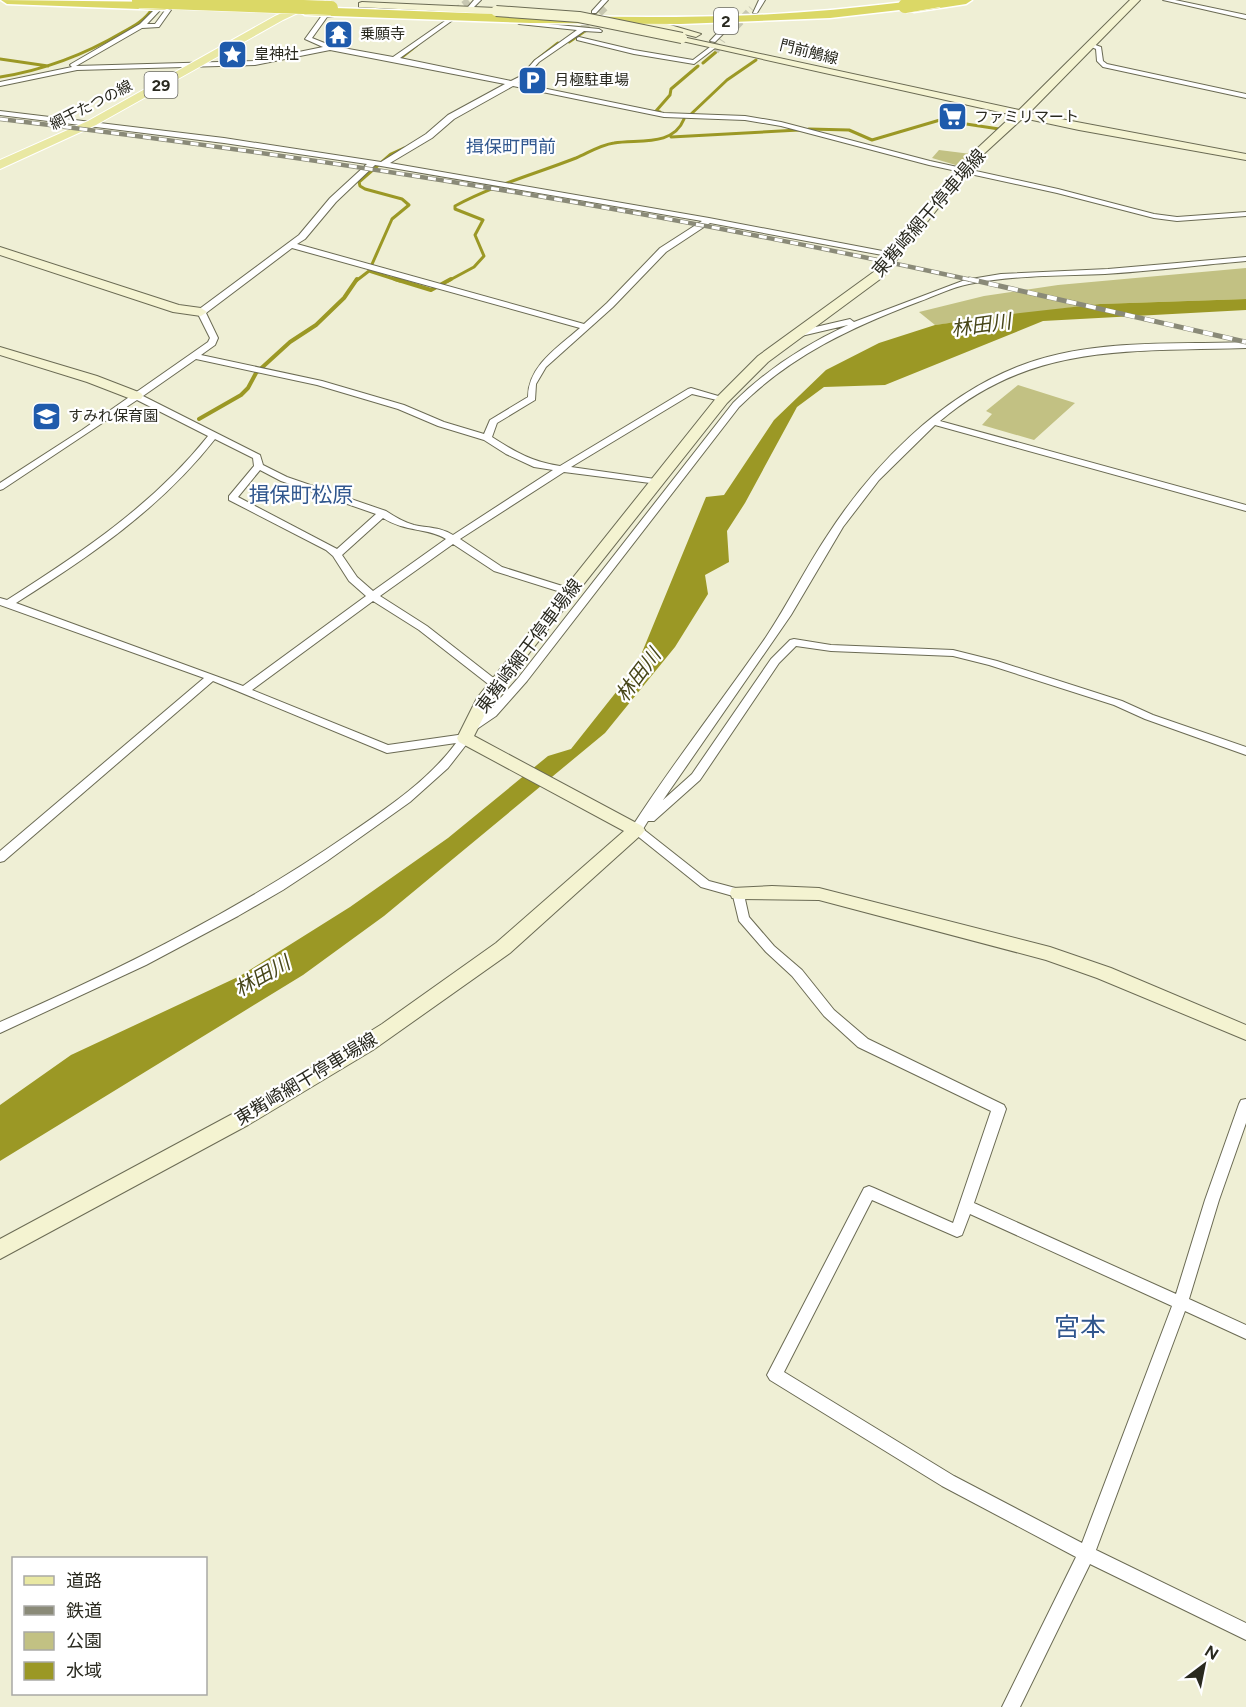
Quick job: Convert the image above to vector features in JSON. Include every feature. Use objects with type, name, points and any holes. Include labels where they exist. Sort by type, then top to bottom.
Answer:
[{"type":"highway","name":"2","points":[[98,0],[328,12],[674,14],[790,14],[939,0]]},
{"type":"highway","name":"2","points":[[224,0],[297,10],[450,18],[491,16],[546,20],[602,12]]},
{"type":"highway","points":[[362,5],[387,0]]},
{"type":"highway","points":[[401,0],[472,2]]},
{"type":"highway","points":[[602,12],[966,0]]},
{"type":"highway","name":"2","points":[[4,2],[163,8],[252,3],[316,2],[362,5],[472,2],[602,12],[684,22],[836,15],[904,3]]},
{"type":"highway","points":[[602,12],[619,27],[683,34],[826,19],[904,3]]},
{"type":"highway","points":[[674,14],[751,8]]},
{"type":"main road","name":"東觜崎網干停車場線","points":[[467,733],[485,698],[722,400],[763,359],[879,274],[961,171],[1021,115],[1135,0]]},
{"type":"main road","name":"網干たつの線","points":[[0,165],[92,123],[297,10],[316,2]]},
{"type":"main road","name":"門前鵤線","points":[[362,5],[491,16],[579,17],[683,34],[801,66],[1021,115],[1246,157]]},
{"type":"main road","points":[[619,27],[785,58],[827,72]]},
{"type":"main road","points":[[703,31],[716,45],[801,66]]},
{"type":"main road","points":[[0,251],[177,309],[201,312]]},
{"type":"main road","points":[[0,351],[92,379],[136,396]]},
{"type":"main road","points":[[467,733],[636,830]]},
{"type":"main road","name":"東觜崎網干停車場線","points":[[0,1250],[320,1074],[445,990],[504,947],[636,830]]},
{"type":"main road","points":[[739,893],[819,894],[1050,954],[1104,973],[1246,1033]]},
{"type":"street","points":[[751,8],[762,0]]},
{"type":"street","points":[[1166,0],[1246,17]]},
{"type":"street","points":[[61,71],[88,58],[141,26],[163,8]]},
{"type":"street","points":[[377,14],[328,12],[308,39],[330,48],[394,59],[664,115],[758,119],[961,171],[1058,191],[1164,218],[1246,214]]},
{"type":"street","points":[[491,16],[602,12]]},
{"type":"street","points":[[555,49],[579,39],[602,12]]},
{"type":"street","points":[[394,59],[450,18]]},
{"type":"street","points":[[579,39],[634,52],[694,62],[701,61],[734,28]]},
{"type":"street","points":[[0,487],[195,356],[214,338],[201,312],[291,245],[312,227],[333,200],[379,163],[429,136],[451,117],[523,77],[537,61],[582,30]]},
{"type":"street","points":[[1090,45],[1099,48],[1100,61],[1105,66],[1246,96]]},
{"type":"street","points":[[0,84],[61,71],[112,66],[255,63],[330,48]]},
{"type":"street","points":[[0,113],[92,123],[379,163],[709,220],[893,255]]},
{"type":"street","points":[[487,438],[493,422],[532,398],[532,384],[542,366],[586,327],[663,250],[709,220]]},
{"type":"street","points":[[291,245],[586,327]]},
{"type":"street","points":[[0,1028],[152,955],[267,894],[414,794],[455,753],[467,733],[492,714],[523,679],[736,405],[757,384],[782,365],[827,338],[872,317],[965,282],[1002,276],[1108,271],[1246,259]]},
{"type":"street","points":[[792,336],[872,317]]},
{"type":"street","points":[[636,830],[787,613],[838,527],[877,477],[933,422],[963,397],[992,381],[1050,360],[1096,352],[1142,348],[1246,345]]},
{"type":"street","points":[[195,356],[319,383],[401,407],[441,424],[487,438],[509,452],[537,465],[655,482]]},
{"type":"street","points":[[243,691],[375,597],[404,573],[563,468],[690,391],[722,400]]},
{"type":"street","points":[[136,396],[257,458],[259,466],[284,479],[383,513],[403,524],[443,533],[498,569],[568,591]]},
{"type":"street","points":[[933,422],[1246,508]]},
{"type":"street","points":[[4,603],[109,537],[184,473],[213,435]]},
{"type":"street","points":[[259,466],[232,498],[337,554],[353,579],[375,597],[423,628],[495,685]]},
{"type":"street","points":[[337,554],[383,513]]},
{"type":"street","points":[[4,603],[212,677],[387,749],[467,733]]},
{"type":"street","points":[[636,830],[696,777],[775,661],[794,642],[831,648],[953,653],[993,663],[1118,703],[1149,717],[1246,751]]},
{"type":"street","points":[[0,858],[212,677]]},
{"type":"street","points":[[636,830],[705,884],[739,893],[743,918],[770,949],[797,973],[829,1013],[863,1043],[999,1109],[957,1231],[869,1192],[775,1375],[948,1481],[1086,1554],[1246,1632]]},
{"type":"street","points":[[1011,1707],[1086,1554],[1181,1302],[1212,1200],[1246,1104]]},
{"type":"street","points":[[967,1206],[1246,1332]]},
{"type":"green space","points":[[939,150],[971,154],[959,166],[932,158]]},
{"type":"green space","points":[[1246,268],[1246,299],[1100,304],[935,325],[919,312],[984,296],[1058,285]]},
{"type":"green space","points":[[1018,385],[1075,403],[1034,440],[982,425],[992,414],[986,411]]},
{"type":"water","name":"林田川","points":[[1246,299],[1246,310],[1043,321],[885,385],[824,387],[797,407],[745,503],[727,531],[729,562],[705,575],[708,594],[675,647],[605,733],[384,916],[303,975],[0,1161],[0,1105],[71,1055],[240,976],[350,907],[448,838],[548,756],[571,749],[636,667],[706,497],[724,495],[774,420],[826,370],[879,343],[935,325],[1100,304]]},
{"type":"waterway","points":[[48,66],[108,40],[135,25],[152,9]]},
{"type":"waterway","points":[[569,42],[585,31]]},
{"type":"waterway","points":[[534,62],[558,43]]},
{"type":"waterway","points":[[402,57],[417,45]]},
{"type":"waterway","points":[[703,63],[716,52]]},
{"type":"waterway","points":[[0,59],[48,66]]},
{"type":"waterway","points":[[686,116],[689,116],[727,80],[756,60]]},
{"type":"waterway","points":[[0,77],[48,66]]},
{"type":"waterway","points":[[660,112],[656,111],[670,95],[671,89],[698,66]]},
{"type":"waterway","points":[[448,281],[474,267],[484,256],[475,235],[483,220],[455,209],[455,206],[604,145],[663,138],[679,128],[684,119]]},
{"type":"waterway","points":[[809,129],[849,130],[872,140],[940,120],[999,129]]},
{"type":"waterway","points":[[671,137],[799,130]]},
{"type":"waterway","points":[[369,271],[392,219],[409,205],[402,199],[365,189],[360,186],[359,182],[391,154],[404,148]]},
{"type":"waterway","points":[[356,281],[369,271]]},
{"type":"waterway","points":[[369,271],[400,281]]},
{"type":"waterway","points":[[199,419],[241,395],[248,388],[256,373],[290,342],[316,325],[344,298],[357,279]]},
{"type":"waterway","points":[[395,279],[431,290],[451,279]]},
{"type":"tunnel","points":[[445,20],[469,1]]},
{"type":"tunnel","points":[[582,30],[607,5]]},
{"type":"tunnel","points":[[735,27],[752,9]]},
{"type":"tunnel","points":[[715,51],[722,40]]},
{"type":"railway","points":[[0,119],[245,151],[490,188],[733,231],[976,281]]},
{"type":"railway","points":[[969,279],[1246,342]]},
{"type":"place","name":"乗願寺","points":[[339,34]]},
{"type":"place","name":"皇神社","points":[[233,54]]},
{"type":"place","name":"月極駐車場","points":[[533,80]]},
{"type":"place","name":"ファミリマート","points":[[953,117]]},
{"type":"place","name":"すみれ保育園","points":[[47,416]]},
{"type":"district","name":"揖保町門前","points":[[511,147]]},
{"type":"district","name":"揖保町松原","points":[[301,494]]},
{"type":"district","name":"宮本","points":[[1080,1327]]}]
